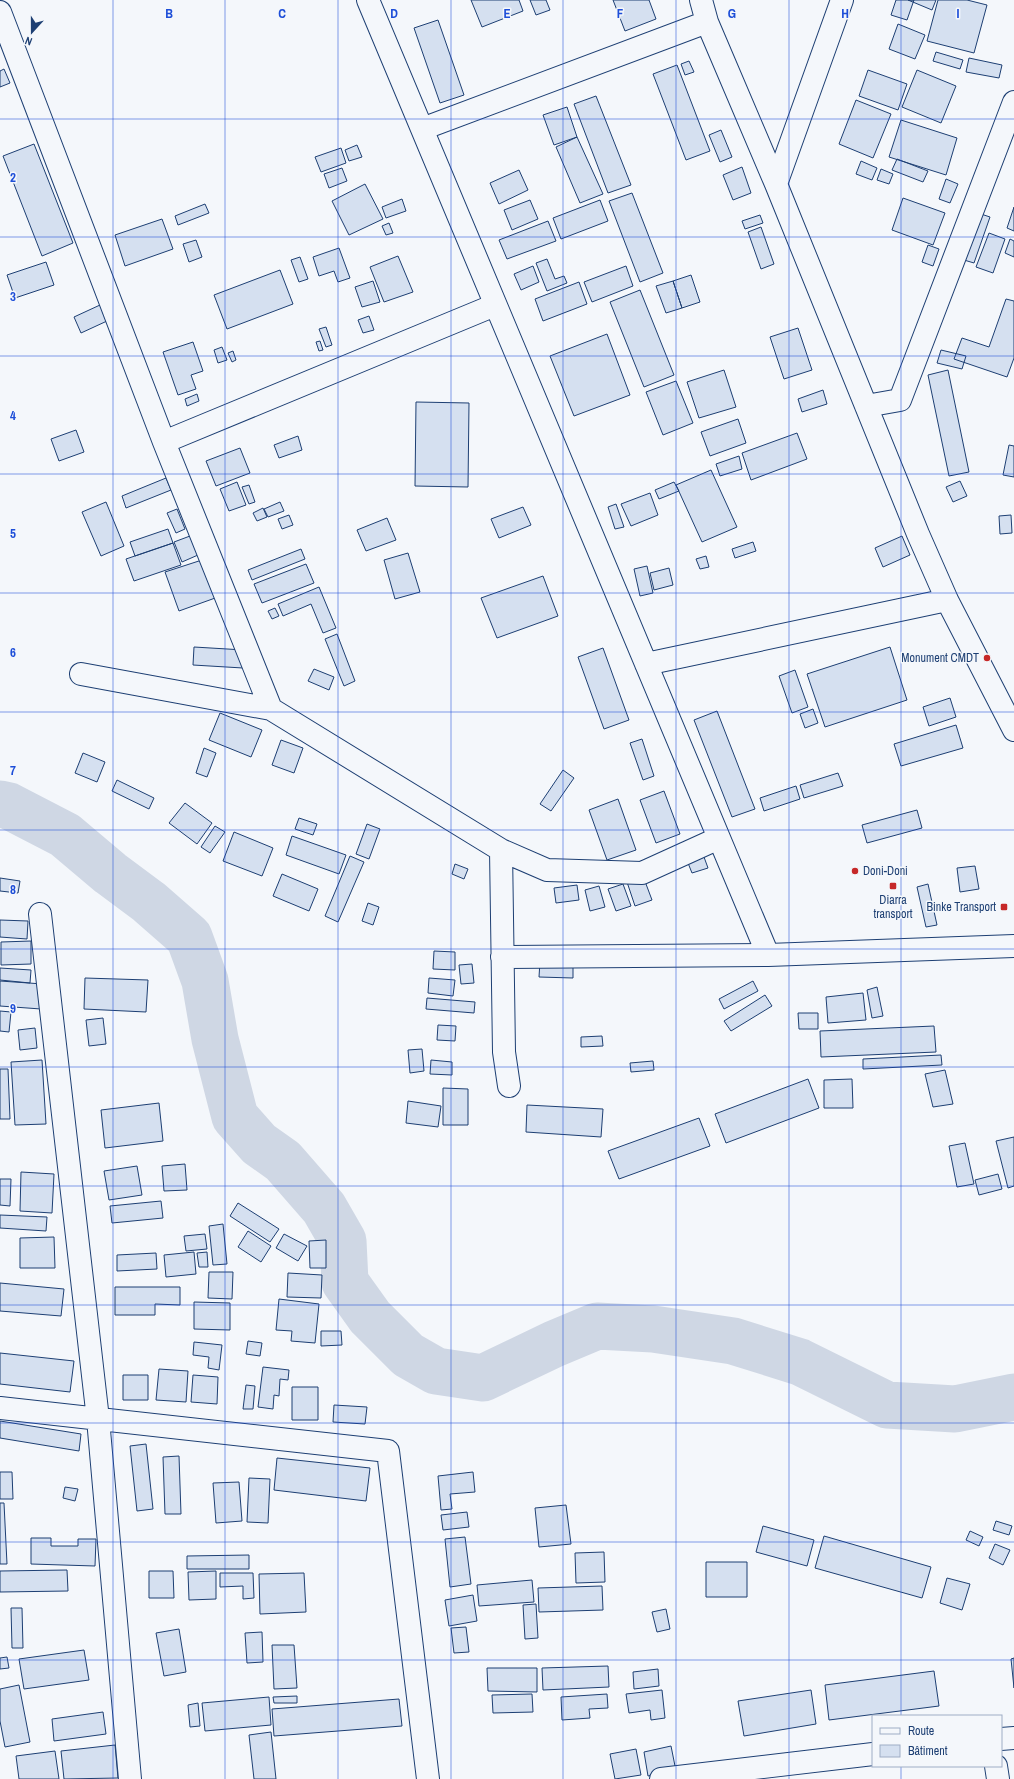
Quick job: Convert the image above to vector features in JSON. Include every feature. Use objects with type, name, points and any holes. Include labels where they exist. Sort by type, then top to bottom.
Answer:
[{"type":"street","points":[[368,0],[768,954]]},
{"type":"street","points":[[701,0],[707,22],[776,184],[946,600],[1014,730]]},
{"type":"street","points":[[776,184],[842,0]]},
{"type":"street","points":[[0,12],[164,442],[272,709]]},
{"type":"street","points":[[422,129],[707,22]]},
{"type":"street","points":[[866,406],[900,400],[1014,102]]},
{"type":"street","points":[[164,442],[496,305]]},
{"type":"street","points":[[646,664],[946,600]]},
{"type":"street","points":[[82,674],[272,709],[501,850],[547,870],[642,873],[719,838]]},
{"type":"street","points":[[501,850],[504,1052],[509,1086]]},
{"type":"street","points":[[40,914],[98,1419],[130,1779]]},
{"type":"street","points":[[502,957],[768,954],[1014,946]]},
{"type":"street","points":[[0,1408],[388,1451],[428,1779]]},
{"type":"street","points":[[1002,1739],[1014,1738]]},
{"type":"street","points":[[661,1779],[707,1776],[872,1754]]},
{"type":"street","points":[[996,1767],[998,1779]]},
{"type":"building","points":[[471,0],[519,0],[523,11],[482,27]]},
{"type":"building","points":[[530,0],[546,0],[550,10],[536,15]]},
{"type":"building","points":[[613,0],[649,0],[656,19],[625,31]]},
{"type":"building","points":[[896,0],[914,0],[907,20],[891,15]]},
{"type":"building","points":[[908,0],[936,0],[932,10]]},
{"type":"building","points":[[938,0],[967,0],[987,5],[974,53],[927,41]]},
{"type":"building","points":[[438,20],[464,95],[440,103],[414,28]]},
{"type":"building","points":[[898,24],[925,35],[915,59],[889,49]]},
{"type":"building","points":[[936,52],[963,60],[960,69],[933,61]]},
{"type":"building","points":[[969,58],[1002,65],[999,78],[966,72]]},
{"type":"building","points":[[689,61],[694,72],[685,75],[681,64]]},
{"type":"building","points":[[677,65],[710,151],[686,160],[653,74]]},
{"type":"building","points":[[4,69],[10,83],[0,87],[0,71]]},
{"type":"building","points":[[868,70],[907,84],[898,110],[859,96]]},
{"type":"building","points":[[917,70],[956,86],[941,123],[902,107]]},
{"type":"building","points":[[596,96],[631,185],[608,193],[574,104]]},
{"type":"building","points":[[856,100],[891,114],[873,158],[839,144]]},
{"type":"building","points":[[567,107],[577,137],[554,145],[543,115]]},
{"type":"building","points":[[901,120],[957,138],[946,175],[889,157]]},
{"type":"building","points":[[721,130],[732,157],[720,162],[709,135]]},
{"type":"building","points":[[577,137],[603,194],[580,203],[556,147]]},
{"type":"building","points":[[34,144],[73,243],[42,256],[3,156]]},
{"type":"building","points":[[357,145],[362,157],[349,161],[345,150]]},
{"type":"building","points":[[341,148],[346,163],[321,172],[315,157]]},
{"type":"building","points":[[897,159],[928,171],[923,182],[892,170]]},
{"type":"building","points":[[861,161],[877,168],[872,180],[856,174]]},
{"type":"building","points":[[742,167],[751,193],[733,200],[723,175]]},
{"type":"building","points":[[342,168],[347,181],[329,188],[324,174]]},
{"type":"building","points":[[881,169],[893,174],[889,184],[877,180]]},
{"type":"building","points":[[519,170],[528,190],[499,204],[490,183]]},
{"type":"building","points":[[946,179],[958,184],[950,203],[939,199]]},
{"type":"building","points":[[365,184],[383,219],[349,235],[332,201]]},
{"type":"building","points":[[632,193],[663,273],[640,282],[609,201]]},
{"type":"building","points":[[903,198],[945,213],[933,245],[892,230]]},
{"type":"building","points":[[402,199],[406,211],[386,218],[382,207]]},
{"type":"building","points":[[530,200],[538,219],[512,230],[504,210]]},
{"type":"building","points":[[600,200],[608,221],[561,239],[553,218]]},
{"type":"building","points":[[205,204],[209,213],[178,225],[175,216]]},
{"type":"building","points":[[1014,207],[1014,231],[1007,228]]},
{"type":"building","points":[[981,214],[990,217],[974,263],[964,260]]},
{"type":"building","points":[[760,215],[763,223],[745,229],[742,221]]},
{"type":"building","points":[[162,219],[173,249],[125,266],[115,235]]},
{"type":"building","points":[[548,221],[556,241],[507,259],[499,240]]},
{"type":"building","points":[[389,223],[393,233],[386,235],[382,226]]},
{"type":"building","points":[[761,227],[774,264],[761,269],[748,232]]},
{"type":"building","points":[[989,233],[1005,239],[993,273],[976,267]]},
{"type":"building","points":[[1010,239],[1014,241],[1014,257],[1005,253]]},
{"type":"building","points":[[196,240],[202,257],[189,262],[183,244]]},
{"type":"building","points":[[928,245],[939,249],[933,266],[922,262]]},
{"type":"building","points":[[339,248],[350,278],[338,282],[334,271],[319,276],[313,257]]},
{"type":"building","points":[[398,256],[413,292],[384,302],[370,267]]},
{"type":"building","points":[[300,257],[308,279],[299,282],[291,260]]},
{"type":"building","points":[[547,259],[555,279],[564,276],[567,283],[547,291],[536,263]]},
{"type":"building","points":[[46,262],[54,285],[15,298],[7,275]]},
{"type":"building","points":[[533,266],[539,282],[521,290],[514,274]]},
{"type":"building","points":[[626,266],[633,286],[592,302],[584,282]]},
{"type":"building","points":[[280,270],[293,304],[227,329],[214,295]]},
{"type":"building","points":[[691,275],[700,302],[682,308],[673,281]]},
{"type":"building","points":[[373,281],[380,302],[362,307],[355,287]]},
{"type":"building","points":[[673,281],[682,308],[666,313],[656,286]]},
{"type":"building","points":[[579,282],[587,304],[543,321],[535,299]]},
{"type":"building","points":[[640,290],[674,375],[644,387],[610,302]]},
{"type":"building","points":[[1006,299],[1014,301],[1014,358],[1007,377],[954,359],[962,338],[989,347]]},
{"type":"building","points":[[100,305],[107,321],[81,333],[74,317]]},
{"type":"building","points":[[369,316],[374,330],[363,333],[358,320]]},
{"type":"building","points":[[326,327],[332,345],[326,347],[319,329]]},
{"type":"building","points":[[798,328],[812,370],[784,379],[770,337]]},
{"type":"building","points":[[607,334],[630,395],[574,416],[550,356]]},
{"type":"building","points":[[320,341],[323,350],[319,351],[316,342]]},
{"type":"building","points":[[193,342],[203,371],[191,375],[196,389],[178,395],[163,352]]},
{"type":"building","points":[[222,347],[227,360],[218,363],[214,350]]},
{"type":"building","points":[[941,350],[966,356],[962,369],[937,363]]},
{"type":"building","points":[[233,351],[236,360],[232,362],[228,353]]},
{"type":"building","points":[[724,370],[736,407],[699,418],[687,382]]},
{"type":"building","points":[[948,370],[969,472],[949,476],[928,375]]},
{"type":"building","points":[[676,381],[693,423],[663,435],[646,392]]},
{"type":"building","points":[[823,390],[827,404],[802,412],[798,399]]},
{"type":"building","points":[[197,394],[199,401],[187,406],[185,399]]},
{"type":"building","points":[[416,402],[469,403],[468,487],[415,486]]},
{"type":"building","points":[[738,419],[746,443],[710,456],[701,432]]},
{"type":"building","points":[[76,430],[84,452],[59,461],[51,439]]},
{"type":"building","points":[[797,433],[807,459],[751,480],[742,453]]},
{"type":"building","points":[[298,436],[302,450],[279,458],[274,445]]},
{"type":"building","points":[[1009,445],[1014,446],[1014,477],[1003,475]]},
{"type":"building","points":[[240,448],[250,473],[216,486],[206,461]]},
{"type":"building","points":[[739,456],[742,469],[720,476],[716,464]]},
{"type":"building","points":[[711,470],[737,527],[702,542],[676,485]]},
{"type":"building","points":[[166,478],[171,490],[126,508],[122,496]]},
{"type":"building","points":[[960,481],[967,496],[953,502],[946,487]]},
{"type":"building","points":[[237,482],[246,505],[229,511],[220,489]]},
{"type":"building","points":[[674,482],[679,491],[659,499],[655,490]]},
{"type":"building","points":[[249,485],[255,502],[249,504],[242,487]]},
{"type":"building","points":[[650,493],[658,515],[631,526],[621,504]]},
{"type":"building","points":[[106,502],[124,546],[101,556],[82,512]]},
{"type":"building","points":[[280,502],[284,511],[268,517],[264,509]]},
{"type":"building","points":[[616,504],[624,527],[615,529],[608,507]]},
{"type":"building","points":[[523,507],[531,525],[499,538],[491,519]]},
{"type":"building","points":[[263,508],[267,517],[257,521],[253,513]]},
{"type":"building","points":[[177,509],[185,529],[176,533],[167,513]]},
{"type":"building","points":[[289,515],[293,525],[282,529],[278,519]]},
{"type":"building","points":[[1011,515],[1012,533],[1000,534],[999,516]]},
{"type":"building","points":[[387,518],[396,540],[366,551],[357,530]]},
{"type":"building","points":[[168,529],[173,543],[135,556],[130,542]]},
{"type":"building","points":[[190,536],[198,555],[182,562],[174,542]]},
{"type":"building","points":[[902,536],[910,555],[883,567],[875,548]]},
{"type":"building","points":[[753,542],[756,551],[735,558],[732,549]]},
{"type":"building","points":[[173,543],[181,565],[134,581],[126,559]]},
{"type":"building","points":[[301,549],[305,559],[252,580],[248,570]]},
{"type":"building","points":[[408,553],[420,592],[395,599],[384,560]]},
{"type":"building","points":[[706,556],[709,567],[700,569],[696,559]]},
{"type":"building","points":[[205,559],[218,597],[179,611],[165,572]]},
{"type":"building","points":[[306,564],[314,583],[262,603],[254,584]]},
{"type":"building","points":[[647,566],[653,593],[640,596],[634,569]]},
{"type":"building","points":[[669,568],[673,585],[654,590],[650,573]]},
{"type":"building","points":[[543,576],[558,616],[497,638],[481,598]]},
{"type":"building","points":[[319,587],[336,628],[323,633],[311,604],[283,616],[278,604]]},
{"type":"building","points":[[275,608],[279,616],[272,619],[268,611]]},
{"type":"building","points":[[337,634],[355,681],[344,686],[325,639]]},
{"type":"building","points":[[194,647],[244,650],[243,668],[193,665]]},
{"type":"building","points":[[890,647],[907,700],[825,727],[807,674]]},
{"type":"building","points":[[603,648],[629,720],[604,729],[578,657]]},
{"type":"building","points":[[314,669],[334,677],[329,690],[308,681]]},
{"type":"building","points":[[795,670],[808,707],[792,713],[779,676]]},
{"type":"building","points":[[950,698],[956,717],[929,726],[923,707]]},
{"type":"building","points":[[813,709],[818,723],[805,728],[800,714]]},
{"type":"building","points":[[717,711],[755,809],[732,817],[694,720]]},
{"type":"building","points":[[220,713],[262,730],[251,757],[209,740]]},
{"type":"building","points":[[956,725],[963,748],[901,766],[894,744]]},
{"type":"building","points":[[642,739],[654,776],[643,780],[630,743]]},
{"type":"building","points":[[281,740],[303,748],[294,773],[272,765]]},
{"type":"building","points":[[204,748],[216,753],[207,777],[196,773]]},
{"type":"building","points":[[83,753],[105,762],[97,782],[75,773]]},
{"type":"building","points":[[563,770],[574,778],[551,811],[540,804]]},
{"type":"building","points":[[838,773],[843,786],[804,798],[800,785]]},
{"type":"building","points":[[117,780],[154,798],[149,809],[112,791]]},
{"type":"building","points":[[796,786],[800,799],[764,811],[760,798]]},
{"type":"building","points":[[664,791],[680,834],[656,843],[640,800]]},
{"type":"building","points":[[618,799],[636,850],[607,860],[589,810]]},
{"type":"building","points":[[185,803],[212,823],[197,844],[169,823]]},
{"type":"building","points":[[917,810],[922,828],[867,843],[862,825]]},
{"type":"building","points":[[299,818],[317,824],[313,835],[295,829]]},
{"type":"building","points":[[367,824],[380,829],[369,859],[356,854]]},
{"type":"building","points":[[215,826],[225,832],[210,853],[201,847]]},
{"type":"building","points":[[234,832],[273,848],[262,876],[223,861]]},
{"type":"building","points":[[292,836],[346,855],[339,874],[286,855]]},
{"type":"building","points":[[350,856],[364,862],[338,922],[325,916]]},
{"type":"building","points":[[704,857],[708,868],[692,873],[688,863]]},
{"type":"building","points":[[455,864],[468,869],[464,879],[452,874]]},
{"type":"building","points":[[975,866],[979,889],[960,892],[957,868]]},
{"type":"building","points":[[282,874],[318,889],[309,911],[273,896]]},
{"type":"building","points":[[643,876],[652,900],[635,906],[627,882]]},
{"type":"building","points":[[0,878],[20,881],[18,893],[0,891]]},
{"type":"building","points":[[623,884],[631,906],[616,911],[608,889]]},
{"type":"building","points":[[928,884],[937,925],[926,927],[917,887]]},
{"type":"building","points":[[577,885],[579,900],[556,903],[554,888]]},
{"type":"building","points":[[599,886],[605,907],[590,911],[585,890]]},
{"type":"building","points":[[368,903],[379,907],[373,925],[362,921]]},
{"type":"building","points":[[0,920],[28,921],[27,939],[0,937]]},
{"type":"building","points":[[31,941],[31,964],[1,965],[1,942]]},
{"type":"building","points":[[434,951],[455,952],[455,970],[433,969]]},
{"type":"building","points":[[540,961],[573,963],[573,978],[539,977]]},
{"type":"building","points":[[472,964],[474,983],[461,984],[459,965]]},
{"type":"building","points":[[0,968],[31,970],[30,983],[0,980]]},
{"type":"building","points":[[85,978],[148,980],[146,1012],[84,1009]]},
{"type":"building","points":[[429,978],[455,980],[453,996],[428,993]]},
{"type":"building","points":[[0,981],[43,984],[41,1009],[0,1006]]},
{"type":"building","points":[[753,981],[758,991],[724,1009],[719,999]]},
{"type":"building","points":[[877,987],[883,1016],[872,1018],[867,990]]},
{"type":"building","points":[[863,993],[866,1020],[828,1023],[826,997]]},
{"type":"building","points":[[765,995],[772,1006],[731,1031],[724,1021]]},
{"type":"building","points":[[427,998],[475,1002],[474,1013],[426,1009]]},
{"type":"building","points":[[0,1011],[11,1012],[9,1032],[0,1031]]},
{"type":"building","points":[[798,1013],[818,1013],[818,1029],[799,1029]]},
{"type":"building","points":[[103,1018],[106,1044],[89,1046],[86,1020]]},
{"type":"building","points":[[438,1025],[456,1026],[455,1041],[437,1040]]},
{"type":"building","points":[[934,1026],[936,1052],[821,1057],[820,1031]]},
{"type":"building","points":[[35,1028],[37,1048],[20,1050],[18,1030]]},
{"type":"building","points":[[602,1036],[603,1046],[581,1047],[581,1037]]},
{"type":"building","points":[[422,1049],[424,1071],[410,1073],[408,1050]]},
{"type":"building","points":[[941,1055],[942,1065],[863,1069],[863,1059]]},
{"type":"building","points":[[42,1060],[46,1124],[15,1125],[11,1062]]},
{"type":"building","points":[[431,1060],[452,1062],[452,1075],[430,1074]]},
{"type":"building","points":[[653,1061],[654,1070],[631,1072],[630,1063]]},
{"type":"building","points":[[0,1069],[8,1069],[10,1119],[0,1119]]},
{"type":"building","points":[[945,1070],[953,1104],[933,1107],[925,1074]]},
{"type":"building","points":[[808,1079],[819,1108],[726,1143],[715,1114]]},
{"type":"building","points":[[852,1079],[853,1108],[824,1108],[824,1080]]},
{"type":"building","points":[[443,1088],[468,1089],[468,1125],[443,1125]]},
{"type":"building","points":[[408,1101],[441,1106],[438,1127],[406,1123]]},
{"type":"building","points":[[159,1103],[163,1141],[105,1148],[101,1110]]},
{"type":"building","points":[[527,1105],[603,1109],[601,1137],[526,1132]]},
{"type":"building","points":[[699,1118],[710,1146],[619,1179],[608,1151]]},
{"type":"building","points":[[1014,1137],[1014,1186],[1008,1188],[996,1141]]},
{"type":"building","points":[[965,1143],[974,1184],[957,1187],[949,1146]]},
{"type":"building","points":[[185,1164],[187,1190],[164,1191],[162,1166]]},
{"type":"building","points":[[137,1166],[142,1195],[109,1200],[104,1171]]},
{"type":"building","points":[[21,1172],[54,1174],[52,1213],[20,1211]]},
{"type":"building","points":[[998,1174],[1002,1189],[979,1195],[975,1180]]},
{"type":"building","points":[[0,1179],[11,1179],[10,1206],[0,1205]]},
{"type":"building","points":[[161,1201],[163,1218],[112,1223],[110,1206]]},
{"type":"building","points":[[238,1203],[279,1229],[270,1242],[230,1216]]},
{"type":"building","points":[[0,1215],[47,1217],[46,1231],[0,1228]]},
{"type":"building","points":[[223,1224],[227,1264],[213,1265],[209,1226]]},
{"type":"building","points":[[248,1231],[271,1246],[261,1262],[238,1247]]},
{"type":"building","points":[[205,1234],[207,1249],[186,1251],[184,1236]]},
{"type":"building","points":[[284,1234],[307,1246],[298,1261],[276,1248]]},
{"type":"building","points":[[54,1237],[55,1268],[20,1268],[20,1238]]},
{"type":"building","points":[[326,1240],[326,1268],[310,1268],[309,1241]]},
{"type":"building","points":[[194,1252],[196,1274],[166,1277],[164,1255]]},
{"type":"building","points":[[207,1252],[208,1267],[199,1267],[197,1253]]},
{"type":"building","points":[[156,1253],[157,1269],[117,1271],[117,1255]]},
{"type":"building","points":[[209,1272],[233,1272],[232,1299],[208,1298]]},
{"type":"building","points":[[288,1273],[322,1275],[321,1298],[287,1297]]},
{"type":"building","points":[[0,1283],[64,1289],[61,1316],[0,1311]]},
{"type":"building","points":[[115,1287],[180,1287],[180,1305],[155,1304],[155,1315],[115,1315]]},
{"type":"building","points":[[279,1299],[319,1304],[315,1343],[291,1341],[292,1331],[276,1330]]},
{"type":"building","points":[[194,1302],[230,1303],[230,1330],[194,1329]]},
{"type":"building","points":[[321,1331],[341,1331],[342,1345],[321,1346]]},
{"type":"building","points":[[248,1341],[262,1343],[260,1356],[246,1354]]},
{"type":"building","points":[[194,1342],[222,1345],[219,1370],[208,1368],[209,1357],[193,1355]]},
{"type":"building","points":[[0,1353],[74,1361],[70,1392],[0,1384]]},
{"type":"building","points":[[263,1367],[289,1370],[288,1380],[280,1379],[279,1396],[274,1395],[273,1409],[258,1407]]},
{"type":"building","points":[[159,1369],[188,1371],[186,1402],[156,1400]]},
{"type":"building","points":[[123,1375],[148,1375],[148,1400],[123,1400]]},
{"type":"building","points":[[193,1375],[218,1377],[217,1404],[191,1402]]},
{"type":"building","points":[[246,1385],[255,1386],[253,1409],[243,1409]]},
{"type":"building","points":[[292,1387],[318,1387],[318,1420],[292,1420]]},
{"type":"building","points":[[334,1405],[367,1407],[365,1424],[333,1422]]},
{"type":"building","points":[[0,1421],[81,1434],[79,1451],[0,1438]]},
{"type":"building","points":[[146,1444],[153,1509],[137,1511],[130,1446]]},
{"type":"building","points":[[179,1456],[181,1514],[165,1514],[163,1457]]},
{"type":"building","points":[[277,1458],[370,1468],[366,1501],[274,1490]]},
{"type":"building","points":[[0,1472],[12,1472],[13,1499],[0,1499]]},
{"type":"building","points":[[473,1472],[475,1492],[450,1494],[452,1509],[441,1510],[438,1476]]},
{"type":"building","points":[[249,1478],[270,1479],[268,1523],[247,1522]]},
{"type":"building","points":[[239,1482],[242,1521],[216,1523],[213,1483]]},
{"type":"building","points":[[65,1487],[78,1489],[75,1501],[63,1498]]},
{"type":"building","points":[[0,1503],[4,1503],[7,1564],[0,1564]]},
{"type":"building","points":[[566,1505],[571,1544],[539,1547],[535,1508]]},
{"type":"building","points":[[467,1512],[469,1527],[443,1530],[441,1515]]},
{"type":"building","points":[[996,1521],[1012,1526],[1009,1535],[993,1530]]},
{"type":"building","points":[[763,1526],[814,1540],[807,1566],[756,1552]]},
{"type":"building","points":[[970,1531],[983,1537],[979,1546],[966,1540]]},
{"type":"building","points":[[824,1536],[931,1567],[922,1598],[815,1568]]},
{"type":"building","points":[[465,1537],[471,1584],[450,1587],[445,1539]]},
{"type":"building","points":[[31,1538],[51,1538],[51,1546],[78,1546],[78,1539],[96,1539],[95,1566],[31,1564]]},
{"type":"building","points":[[995,1544],[1010,1550],[1003,1565],[989,1558]]},
{"type":"building","points":[[604,1552],[605,1582],[576,1583],[575,1553]]},
{"type":"building","points":[[249,1555],[249,1569],[187,1569],[187,1556]]},
{"type":"building","points":[[706,1562],[747,1562],[747,1597],[706,1597]]},
{"type":"building","points":[[67,1570],[68,1591],[0,1592],[0,1571]]},
{"type":"building","points":[[149,1571],[173,1571],[174,1598],[149,1598]]},
{"type":"building","points":[[216,1571],[216,1599],[189,1600],[188,1572]]},
{"type":"building","points":[[220,1573],[253,1573],[254,1598],[243,1599],[243,1586],[220,1587]]},
{"type":"building","points":[[304,1573],[306,1612],[260,1614],[259,1574]]},
{"type":"building","points":[[947,1578],[970,1584],[962,1610],[940,1603]]},
{"type":"building","points":[[532,1580],[534,1602],[479,1606],[477,1585]]},
{"type":"building","points":[[602,1586],[603,1610],[539,1612],[538,1588]]},
{"type":"building","points":[[473,1595],[477,1621],[449,1626],[445,1600]]},
{"type":"building","points":[[536,1604],[538,1638],[525,1639],[523,1605]]},
{"type":"building","points":[[11,1608],[22,1608],[23,1648],[12,1648]]},
{"type":"building","points":[[666,1609],[670,1629],[657,1632],[652,1612]]},
{"type":"building","points":[[466,1627],[469,1652],[454,1653],[451,1628]]},
{"type":"building","points":[[179,1629],[186,1672],[164,1676],[156,1633]]},
{"type":"building","points":[[262,1632],[263,1662],[247,1663],[245,1633]]},
{"type":"building","points":[[272,1645],[294,1645],[297,1688],[274,1689]]},
{"type":"building","points":[[84,1650],[89,1680],[24,1689],[19,1659]]},
{"type":"building","points":[[7,1657],[9,1668],[0,1669],[0,1658]]},
{"type":"building","points":[[1014,1658],[1014,1688],[1011,1659]]},
{"type":"building","points":[[608,1666],[609,1687],[543,1690],[542,1668]]},
{"type":"building","points":[[487,1668],[537,1668],[537,1692],[488,1691]]},
{"type":"building","points":[[658,1669],[659,1686],[634,1689],[633,1672]]},
{"type":"building","points":[[934,1671],[939,1706],[829,1720],[825,1685]]},
{"type":"building","points":[[19,1685],[30,1742],[5,1747],[0,1721],[0,1689]]},
{"type":"building","points":[[662,1690],[665,1718],[651,1720],[650,1710],[629,1713],[626,1694]]},
{"type":"building","points":[[811,1690],[816,1724],[744,1736],[738,1701]]},
{"type":"building","points":[[532,1694],[533,1712],[493,1713],[492,1695]]},
{"type":"building","points":[[607,1694],[608,1708],[589,1709],[590,1718],[562,1720],[561,1697]]},
{"type":"building","points":[[297,1696],[297,1703],[274,1703],[273,1697]]},
{"type":"building","points":[[269,1697],[271,1725],[205,1731],[202,1703]]},
{"type":"building","points":[[399,1699],[402,1726],[274,1736],[272,1709]]},
{"type":"building","points":[[198,1703],[200,1726],[190,1727],[188,1705]]},
{"type":"building","points":[[103,1712],[106,1734],[54,1741],[52,1719]]},
{"type":"building","points":[[271,1732],[276,1779],[254,1779],[249,1735]]},
{"type":"building","points":[[115,1745],[118,1778],[64,1779],[61,1751]]},
{"type":"building","points":[[671,1746],[676,1771],[648,1776],[644,1752]]},
{"type":"building","points":[[636,1749],[641,1775],[615,1779],[610,1754]]},
{"type":"building","points":[[55,1751],[59,1779],[19,1779],[16,1756]]},
{"type":"waterway","points":[[0,804],[9,806],[65,835],[110,873],[149,902],[189,937],[205,981],[215,1039],[235,1117],[259,1144],[283,1161],[324,1208],[343,1241],[345,1282],[370,1317],[408,1355],[436,1371],[483,1378],[554,1344],[597,1326],[653,1329],[733,1341],[800,1362],[887,1405],[955,1409],[1014,1397]]},
{"type":"place","name":"Monument CMDT","points":[[987,658]]},
{"type":"place","name":"Doni-Doni","points":[[855,871]]},
{"type":"place","name":"Diarra transport","points":[[893,886]]},
{"type":"place","name":"Binke Transport","points":[[1004,907]]}]
